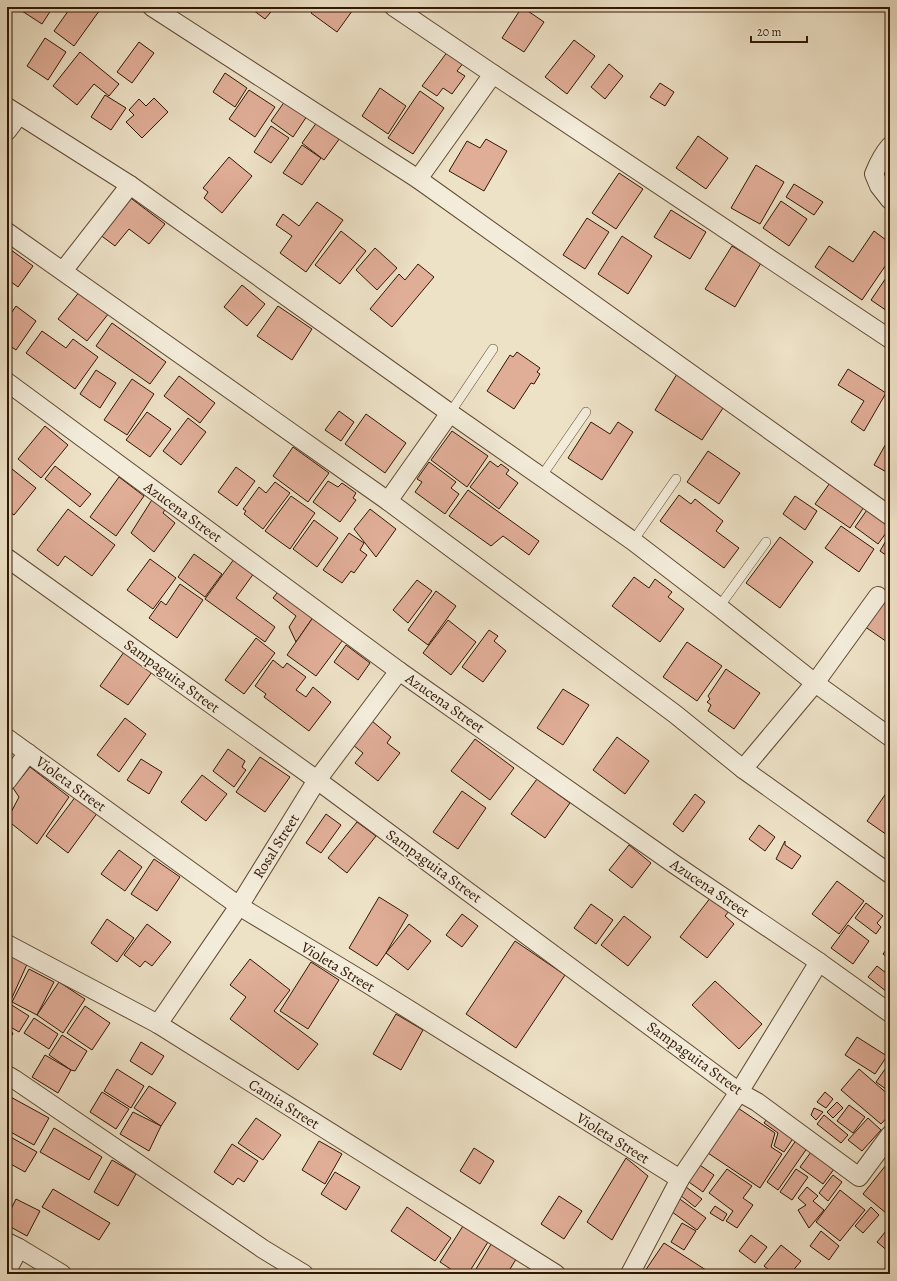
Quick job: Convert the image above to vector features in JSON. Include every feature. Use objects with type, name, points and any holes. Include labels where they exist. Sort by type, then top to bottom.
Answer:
[{"type":"street","points":[[152,7],[418,180],[890,516]]},
{"type":"street","points":[[394,7],[890,339]]},
{"type":"street","points":[[418,180],[492,74]]},
{"type":"street","points":[[7,131],[13,111],[130,185],[633,542],[719,607],[815,683],[890,737]]},
{"type":"street","points":[[890,146],[874,174],[879,186],[890,200]]},
{"type":"street","points":[[63,271],[130,185]]},
{"type":"street","points":[[7,232],[388,501],[675,714],[743,769],[890,874]]},
{"type":"street","name":"Azucena Street","points":[[7,382],[399,671],[674,864],[819,962],[890,1013]]},
{"type":"street","points":[[388,501],[450,413]]},
{"type":"street","name":"Sampaguita Street","points":[[7,558],[317,780],[739,1092],[757,1102],[859,1177],[890,1136]]},
{"type":"street","points":[[743,769],[815,683],[878,596]]},
{"type":"street","name":"Rosal Street","points":[[158,1024],[239,906],[317,780],[399,671]]},
{"type":"street","name":"Violeta Street","points":[[7,738],[239,906],[375,989],[680,1180]]},
{"type":"street","points":[[7,781],[28,753]]},
{"type":"street","name":"Camia Street","points":[[7,944],[158,1024],[556,1274]]},
{"type":"street","points":[[630,1274],[680,1180],[739,1092],[819,962]]},
{"type":"street","points":[[7,1075],[263,1249],[304,1274]]},
{"type":"street","points":[[7,1270],[13,1245],[62,1274]]},
{"type":"lane","points":[[450,413],[493,349]]},
{"type":"lane","points":[[542,477],[586,412]]},
{"type":"lane","points":[[633,542],[676,479]]},
{"type":"lane","points":[[719,607],[766,542]]},
{"type":"building","points":[[24,7],[53,7],[42,24],[22,11]]},
{"type":"building","points":[[71,7],[102,7],[74,46],[54,31]]},
{"type":"building","points":[[249,7],[275,7],[265,19]]},
{"type":"building","points":[[315,7],[355,7],[337,32],[311,13]]},
{"type":"building","points":[[522,7],[544,22],[524,52],[502,38]]},
{"type":"building","points":[[45,38],[66,52],[48,80],[27,66]]},
{"type":"building","points":[[574,40],[595,56],[567,94],[545,77]]},
{"type":"building","points":[[139,42],[154,53],[132,83],[117,72]]},
{"type":"building","points":[[448,51],[464,62],[457,71],[465,76],[452,94],[443,88],[437,96],[422,86]]},
{"type":"building","points":[[80,52],[119,84],[109,96],[94,84],[77,105],[53,86]]},
{"type":"building","points":[[609,64],[623,76],[605,99],[591,87]]},
{"type":"building","points":[[225,73],[247,88],[235,107],[213,92]]},
{"type":"building","points":[[660,83],[674,92],[665,106],[650,97]]},
{"type":"building","points":[[380,88],[406,106],[388,134],[362,116]]},
{"type":"building","points":[[249,90],[275,107],[255,137],[229,119]]},
{"type":"building","points":[[420,91],[444,108],[413,154],[388,138]]},
{"type":"building","points":[[105,95],[126,108],[111,130],[91,117]]},
{"type":"building","points":[[154,98],[168,112],[142,138],[126,122],[134,115],[129,110],[139,99],[146,106]]},
{"type":"building","points":[[285,101],[307,116],[293,137],[271,121]]},
{"type":"building","points":[[317,122],[340,138],[324,160],[302,143]]},
{"type":"building","points":[[271,126],[289,138],[271,163],[254,152]]},
{"type":"building","points":[[698,136],[728,158],[706,189],[676,168]]},
{"type":"building","points":[[486,139],[507,151],[484,191],[449,171],[467,141],[480,148]]},
{"type":"building","points":[[302,145],[321,158],[302,185],[283,173]]},
{"type":"building","points":[[229,157],[252,176],[222,213],[204,198],[208,192],[203,188]]},
{"type":"building","points":[[756,165],[784,182],[760,224],[731,208]]},
{"type":"building","points":[[619,173],[643,189],[616,229],[592,213]]},
{"type":"building","points":[[794,184],[823,202],[814,215],[786,197]]},
{"type":"building","points":[[128,196],[165,224],[149,244],[129,229],[115,246],[99,234]]},
{"type":"building","points":[[781,201],[807,219],[789,246],[763,228]]},
{"type":"building","points":[[317,202],[343,220],[306,272],[280,253],[292,236],[276,225],[283,214],[299,226]]},
{"type":"building","points":[[671,210],[706,232],[690,259],[654,237]]},
{"type":"building","points":[[587,218],[609,232],[585,269],[563,255]]},
{"type":"building","points":[[341,231],[366,251],[340,284],[315,265]]},
{"type":"building","points":[[874,231],[890,243],[890,259],[862,300],[815,267],[829,246],[853,262]]},
{"type":"building","points":[[622,236],[652,256],[628,294],[598,274]]},
{"type":"building","points":[[732,246],[761,263],[735,307],[705,289]]},
{"type":"building","points":[[7,247],[33,266],[18,287],[7,279]]},
{"type":"building","points":[[375,248],[397,268],[377,290],[356,270]]},
{"type":"building","points":[[418,264],[434,277],[392,327],[370,309],[399,274],[405,280]]},
{"type":"building","points":[[888,275],[890,276],[890,313],[871,300]]},
{"type":"building","points":[[242,285],[265,304],[247,326],[224,307]]},
{"type":"building","points":[[80,291],[109,313],[87,341],[58,319]]},
{"type":"building","points":[[16,306],[36,321],[16,350],[7,344],[7,319]]},
{"type":"building","points":[[278,306],[312,329],[292,360],[257,336]]},
{"type":"building","points":[[112,323],[166,362],[150,384],[96,346]]},
{"type":"building","points":[[42,331],[66,348],[73,339],[98,357],[75,389],[26,353]]},
{"type":"building","points":[[517,352],[540,368],[537,372],[540,374],[534,384],[531,383],[514,409],[487,391],[510,355],[513,357]]},
{"type":"building","points":[[848,369],[886,393],[864,431],[851,422],[864,401],[838,385]]},
{"type":"building","points":[[96,370],[116,383],[100,408],[80,394]]},
{"type":"building","points":[[677,374],[725,405],[702,440],[655,410]]},
{"type":"building","points":[[179,376],[215,403],[200,423],[164,396]]},
{"type":"building","points":[[132,379],[154,394],[127,435],[104,420]]},
{"type":"building","points":[[339,411],[354,422],[341,441],[325,430]]},
{"type":"building","points":[[147,412],[171,429],[150,457],[126,440]]},
{"type":"building","points":[[366,414],[406,443],[385,473],[345,444]]},
{"type":"building","points":[[188,418],[206,432],[181,465],[163,451]]},
{"type":"building","points":[[591,422],[610,434],[618,422],[633,432],[602,480],[568,458]]},
{"type":"building","points":[[45,426],[68,445],[41,478],[18,459]]},
{"type":"building","points":[[452,431],[488,456],[467,487],[431,460]]},
{"type":"building","points":[[888,440],[890,442],[890,474],[874,465]]},
{"type":"building","points":[[293,447],[329,473],[308,502],[273,476]]},
{"type":"building","points":[[708,451],[740,473],[719,504],[687,482]]},
{"type":"building","points":[[490,461],[498,467],[501,464],[509,470],[506,474],[518,483],[499,509],[470,487]]},
{"type":"building","points":[[429,462],[456,482],[451,488],[459,494],[445,514],[415,492],[422,482],[417,479]]},
{"type":"building","points":[[55,466],[91,494],[80,507],[45,479]]},
{"type":"building","points":[[236,467],[255,481],[237,506],[218,492]]},
{"type":"building","points":[[12,469],[36,488],[14,515],[7,510],[7,475]]},
{"type":"building","points":[[119,477],[144,496],[116,536],[90,517]]},
{"type":"building","points":[[832,480],[866,504],[850,528],[815,504]]},
{"type":"building","points":[[328,481],[338,487],[342,483],[356,493],[353,498],[356,500],[340,522],[313,502]]},
{"type":"building","points":[[275,482],[290,493],[263,529],[244,514],[246,511],[243,509],[259,487],[266,493]]},
{"type":"building","points":[[468,490],[539,541],[529,555],[503,536],[491,546],[449,516]]},
{"type":"building","points":[[155,495],[167,506],[163,513],[175,523],[154,552],[131,533]]},
{"type":"building","points":[[679,495],[691,504],[695,499],[723,521],[716,531],[739,548],[724,568],[660,521]]},
{"type":"building","points":[[291,496],[315,513],[290,549],[265,531]]},
{"type":"building","points":[[795,496],[817,511],[805,530],[783,514]]},
{"type":"building","points":[[869,507],[890,522],[890,535],[886,533],[878,544],[855,527]]},
{"type":"building","points":[[68,509],[115,545],[92,576],[65,556],[58,566],[37,550]]},
{"type":"building","points":[[370,509],[396,529],[376,557],[354,529]]},
{"type":"building","points":[[314,520],[338,538],[317,567],[293,549]]},
{"type":"building","points":[[841,526],[874,549],[859,572],[825,548]]},
{"type":"building","points":[[349,533],[364,543],[360,550],[367,555],[354,573],[351,571],[342,583],[323,570]]},
{"type":"building","points":[[780,537],[813,562],[780,608],[746,583]]},
{"type":"building","points":[[887,539],[890,541],[890,558],[880,551]]},
{"type":"building","points":[[194,554],[222,574],[205,597],[178,577]]},
{"type":"building","points":[[237,555],[257,569],[236,598],[275,627],[265,642],[205,599]]},
{"type":"building","points":[[150,559],[176,578],[153,609],[127,590]]},
{"type":"building","points":[[634,577],[649,588],[655,579],[672,592],[668,597],[684,609],[660,642],[612,606]]},
{"type":"building","points":[[417,580],[432,591],[408,623],[393,610]]},
{"type":"building","points":[[180,584],[203,600],[177,638],[149,618],[161,601],[166,605]]},
{"type":"building","points":[[890,586],[890,598],[885,594]]},
{"type":"building","points":[[281,588],[316,613],[296,642],[289,627],[296,616],[273,598]]},
{"type":"building","points":[[436,591],[456,606],[428,645],[408,630]]},
{"type":"building","points":[[883,598],[890,603],[890,644],[864,626]]},
{"type":"building","points":[[316,613],[345,637],[316,676],[287,655]]},
{"type":"building","points":[[448,620],[476,642],[451,675],[423,653]]},
{"type":"building","points":[[489,630],[498,636],[494,641],[506,651],[483,682],[462,667]]},
{"type":"building","points":[[256,638],[275,653],[244,694],[225,680]]},
{"type":"building","points":[[687,642],[722,666],[697,701],[663,677]]},
{"type":"building","points":[[346,645],[370,663],[358,680],[334,662]]},
{"type":"building","points":[[124,652],[152,672],[128,705],[100,686]]},
{"type":"building","points":[[273,660],[283,668],[287,663],[306,677],[296,690],[306,697],[313,687],[331,702],[309,731],[264,697],[266,694],[255,686]]},
{"type":"building","points":[[726,669],[760,693],[734,729],[708,711],[711,705],[707,702],[710,699],[708,696]]},
{"type":"building","points":[[563,689],[589,705],[563,745],[537,728]]},
{"type":"building","points":[[125,718],[146,734],[119,772],[97,755]]},
{"type":"building","points":[[372,721],[391,737],[387,743],[400,753],[378,781],[355,763],[363,753],[353,745]]},
{"type":"building","points":[[617,737],[649,761],[625,794],[593,770]]},
{"type":"building","points":[[475,739],[514,768],[490,800],[451,771]]},
{"type":"building","points":[[7,746],[13,752],[7,759]]},
{"type":"building","points":[[228,749],[245,761],[242,767],[246,770],[234,787],[213,771]]},
{"type":"building","points":[[260,757],[290,777],[265,812],[236,792]]},
{"type":"building","points":[[141,759],[162,772],[149,794],[127,780]]},
{"type":"building","points":[[30,767],[69,797],[37,844],[7,820],[19,797],[13,788]]},
{"type":"building","points":[[202,775],[227,794],[206,821],[181,802]]},
{"type":"building","points":[[537,779],[570,803],[545,838],[511,814]]},
{"type":"building","points":[[889,789],[890,790],[890,837],[867,821]]},
{"type":"building","points":[[462,791],[486,808],[458,849],[433,832]]},
{"type":"building","points":[[695,794],[705,802],[683,832],[673,824]]},
{"type":"building","points":[[76,796],[98,812],[68,853],[46,836]]},
{"type":"building","points":[[326,814],[341,825],[321,853],[306,843]]},
{"type":"building","points":[[357,822],[376,836],[347,873],[328,858]]},
{"type":"building","points":[[759,825],[775,837],[765,851],[749,839]]},
{"type":"building","points":[[785,841],[785,845],[801,856],[792,869],[776,859]]},
{"type":"building","points":[[629,845],[651,863],[632,888],[609,870]]},
{"type":"building","points":[[119,850],[142,867],[125,891],[101,874]]},
{"type":"building","points":[[154,859],[180,877],[157,911],[131,894]]},
{"type":"building","points":[[837,881],[864,901],[839,934],[812,914]]},
{"type":"building","points":[[379,897],[408,915],[377,966],[349,948]]},
{"type":"building","points":[[711,897],[729,911],[725,916],[734,924],[707,958],[680,937]]},
{"type":"building","points":[[866,903],[883,916],[877,923],[881,927],[876,934],[855,918]]},
{"type":"building","points":[[591,904],[613,920],[596,944],[574,928]]},
{"type":"building","points":[[462,914],[478,926],[462,947],[446,935]]},
{"type":"building","points":[[624,916],[651,937],[628,966],[601,945]]},
{"type":"building","points":[[107,919],[134,938],[117,962],[91,943]]},
{"type":"building","points":[[147,924],[171,942],[152,966],[145,961],[140,967],[124,955]]},
{"type":"building","points":[[409,924],[431,941],[408,970],[386,953]]},
{"type":"building","points":[[848,925],[869,941],[853,964],[831,948]]},
{"type":"building","points":[[515,941],[565,975],[516,1048],[466,1014]]},
{"type":"building","points":[[890,945],[890,959],[883,954]]},
{"type":"building","points":[[7,952],[28,962],[11,1000],[7,998]]},
{"type":"building","points":[[250,959],[290,990],[274,1011],[318,1044],[298,1070],[230,1019],[246,997],[230,985]]},
{"type":"building","points":[[311,962],[339,980],[308,1029],[280,1011]]},
{"type":"building","points":[[877,966],[890,976],[890,989],[887,992],[868,977]]},
{"type":"building","points":[[29,969],[54,982],[37,1015],[12,1002]]},
{"type":"building","points":[[715,981],[762,1024],[739,1049],[692,1005]]},
{"type":"building","points":[[59,982],[85,999],[63,1033],[37,1015]]},
{"type":"building","points":[[7,1002],[29,1016],[19,1032],[7,1025]]},
{"type":"building","points":[[85,1006],[110,1023],[92,1050],[67,1033]]},
{"type":"building","points":[[396,1014],[423,1030],[401,1070],[373,1054]]},
{"type":"building","points":[[34,1018],[58,1034],[49,1049],[24,1033]]},
{"type":"building","points":[[7,1030],[13,1033],[7,1046]]},
{"type":"building","points":[[62,1035],[87,1051],[75,1071],[71,1070],[49,1055]]},
{"type":"building","points":[[857,1037],[887,1056],[875,1074],[845,1055]]},
{"type":"building","points":[[141,1042],[164,1056],[152,1075],[130,1061]]},
{"type":"building","points":[[45,1055],[71,1070],[58,1093],[32,1077]]},
{"type":"building","points":[[890,1062],[890,1092],[876,1082]]},
{"type":"building","points":[[117,1069],[144,1086],[131,1108],[104,1091]]},
{"type":"building","points":[[859,1069],[890,1096],[890,1114],[881,1124],[841,1090]]},
{"type":"building","points":[[149,1086],[176,1103],[161,1126],[134,1108]]},
{"type":"building","points":[[102,1092],[129,1109],[116,1129],[90,1112]]},
{"type":"building","points":[[825,1092],[833,1099],[826,1108],[817,1102]]},
{"type":"building","points":[[7,1095],[49,1118],[34,1145],[7,1130]]},
{"type":"building","points":[[837,1102],[843,1108],[833,1118],[827,1112]]},
{"type":"building","points":[[849,1105],[865,1117],[853,1133],[837,1121]]},
{"type":"building","points":[[735,1106],[775,1133],[771,1147],[782,1154],[760,1188],[705,1151]]},
{"type":"building","points":[[775,1107],[802,1125],[784,1152],[774,1146],[778,1133],[764,1123]]},
{"type":"building","points":[[814,1108],[823,1112],[816,1120],[811,1115]]},
{"type":"building","points":[[133,1112],[161,1126],[149,1151],[120,1134]]},
{"type":"building","points":[[824,1115],[848,1135],[841,1143],[817,1124]]},
{"type":"building","points":[[256,1118],[281,1135],[263,1160],[238,1143]]},
{"type":"building","points":[[868,1118],[881,1130],[862,1151],[848,1140]]},
{"type":"building","points":[[54,1128],[102,1157],[89,1180],[40,1152]]},
{"type":"building","points":[[7,1135],[37,1152],[25,1172],[7,1162]]},
{"type":"building","points":[[799,1136],[810,1144],[778,1190],[767,1182]]},
{"type":"building","points":[[319,1141],[342,1154],[325,1184],[302,1170]]},
{"type":"building","points":[[232,1144],[258,1161],[244,1182],[238,1178],[233,1185],[214,1172]]},
{"type":"building","points":[[474,1148],[494,1161],[480,1184],[460,1171]]},
{"type":"building","points":[[814,1148],[837,1165],[823,1184],[800,1167]]},
{"type":"building","points":[[626,1158],[648,1176],[612,1240],[587,1222]]},
{"type":"building","points":[[112,1160],[136,1174],[118,1206],[94,1192]]},
{"type":"building","points":[[890,1160],[890,1207],[886,1213],[863,1194]]},
{"type":"building","points":[[697,1163],[714,1175],[703,1192],[686,1180]]},
{"type":"building","points":[[727,1169],[752,1186],[743,1198],[753,1205],[737,1228],[726,1221],[733,1211],[709,1193]]},
{"type":"building","points":[[796,1169],[808,1177],[792,1200],[780,1192]]},
{"type":"building","points":[[335,1172],[360,1187],[346,1210],[321,1194]]},
{"type":"building","points":[[833,1175],[842,1182],[828,1201],[819,1193]]},
{"type":"building","points":[[686,1187],[702,1199],[695,1207],[680,1195]]},
{"type":"building","points":[[807,1187],[818,1196],[813,1201],[824,1210],[809,1228],[798,1210],[806,1205],[798,1198]]},
{"type":"building","points":[[53,1189],[110,1223],[99,1240],[42,1207]]},
{"type":"building","points":[[840,1190],[865,1210],[840,1241],[816,1222]]},
{"type":"building","points":[[559,1196],[582,1211],[564,1239],[541,1224]]},
{"type":"building","points":[[677,1197],[706,1218],[697,1230],[668,1209]]},
{"type":"building","points":[[16,1199],[40,1211],[27,1236],[7,1225],[7,1217]]},
{"type":"building","points":[[715,1206],[727,1214],[723,1221],[710,1213]]},
{"type":"building","points":[[407,1207],[451,1238],[435,1261],[391,1231]]},
{"type":"building","points":[[871,1207],[879,1215],[863,1233],[855,1226]]},
{"type":"building","points":[[682,1223],[696,1231],[684,1250],[671,1242]]},
{"type":"building","points":[[463,1226],[488,1242],[468,1274],[458,1274],[440,1262]]},
{"type":"building","points":[[821,1231],[839,1246],[829,1260],[810,1246]]},
{"type":"building","points":[[886,1231],[890,1234],[889,1252],[877,1242]]},
{"type":"building","points":[[751,1235],[767,1247],[755,1263],[739,1251]]},
{"type":"building","points":[[493,1241],[518,1256],[507,1274],[473,1274]]},
{"type":"building","points":[[664,1243],[709,1272],[708,1274],[650,1274],[645,1271]]},
{"type":"building","points":[[781,1245],[801,1261],[790,1274],[774,1274],[764,1266]]}]
